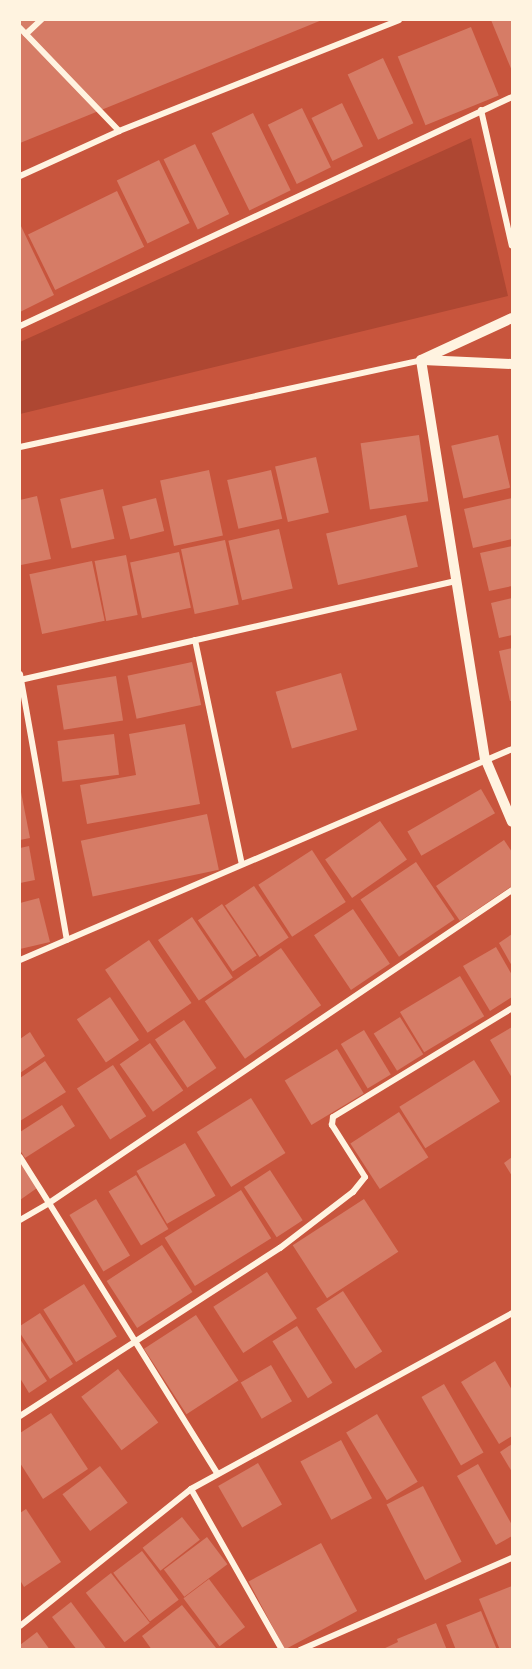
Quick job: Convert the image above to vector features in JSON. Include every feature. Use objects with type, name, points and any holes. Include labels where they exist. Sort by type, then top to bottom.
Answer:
[{"type":"street","points":[[26,34],[41,20]]},
{"type":"street","points":[[20,176],[119,131],[399,20]]},
{"type":"street","points":[[20,28],[119,131]]},
{"type":"street","points":[[20,326],[513,97]]},
{"type":"street","points":[[481,110],[513,246]]},
{"type":"street","points":[[20,447],[421,360],[513,318]]},
{"type":"street","points":[[421,360],[513,364]]},
{"type":"street","points":[[421,360],[485,758],[513,822]]},
{"type":"street","points":[[67,940],[20,678],[458,580]]},
{"type":"street","points":[[195,640],[242,864]]},
{"type":"street","points":[[20,960],[485,758],[513,749]]},
{"type":"street","points":[[20,1220],[49,1203],[513,890]]},
{"type":"street","points":[[20,1416],[280,1248],[364,1181],[365,1177],[332,1125],[333,1118],[513,1008]]},
{"type":"street","points":[[20,1157],[218,1474]]},
{"type":"street","points":[[20,1626],[191,1489],[513,1313]]},
{"type":"street","points":[[191,1489],[282,1650]]},
{"type":"street","points":[[300,1650],[513,1558]]},
{"type":"shaded area","points":[[471,138],[508,296],[20,414],[20,342]]},
{"type":"building","points":[[20,20],[322,20],[20,143]]},
{"type":"building","points":[[491,20],[512,20],[512,71]]},
{"type":"building","points":[[471,27],[499,96],[425,125],[398,57]]},
{"type":"building","points":[[383,58],[413,123],[378,140],[348,74]]},
{"type":"building","points":[[342,103],[363,146],[332,161],[311,118]]},
{"type":"building","points":[[302,108],[331,167],[297,184],[268,125]]},
{"type":"building","points":[[253,113],[291,190],[249,210],[212,133]]},
{"type":"building","points":[[195,144],[229,214],[198,229],[164,159]]},
{"type":"building","points":[[159,160],[190,223],[147,244],[117,181]]},
{"type":"building","points":[[117,191],[144,247],[55,290],[28,234]]},
{"type":"building","points":[[20,224],[54,295],[20,312]]},
{"type":"building","points":[[419,435],[428,501],[370,510],[361,443]]},
{"type":"building","points":[[498,435],[510,488],[463,498],[451,446]]},
{"type":"building","points":[[316,457],[329,513],[288,522],[275,466]]},
{"type":"building","points":[[209,470],[223,536],[174,546],[160,480]]},
{"type":"building","points":[[271,470],[282,519],[238,529],[227,480]]},
{"type":"building","points":[[103,489],[114,539],[72,549],[60,499]]},
{"type":"building","points":[[37,496],[51,559],[21,565],[20,500]]},
{"type":"building","points":[[156,498],[164,531],[130,539],[122,506]]},
{"type":"building","points":[[512,498],[512,539],[473,548],[464,509]]},
{"type":"building","points":[[406,515],[418,567],[338,585],[326,533]]},
{"type":"building","points":[[279,529],[293,588],[242,600],[228,541]]},
{"type":"building","points":[[225,540],[239,605],[195,614],[181,549]]},
{"type":"building","points":[[512,546],[512,586],[489,591],[480,553]]},
{"type":"building","points":[[179,552],[191,608],[142,618],[130,562]]},
{"type":"building","points":[[126,555],[138,615],[106,621],[95,561]]},
{"type":"building","points":[[92,561],[105,621],[42,634],[29,574]]},
{"type":"building","points":[[512,598],[512,635],[499,638],[491,603]]},
{"type":"building","points":[[512,648],[512,701],[510,701],[499,651]]},
{"type":"building","points":[[192,662],[201,705],[137,719],[127,676]]},
{"type":"building","points":[[341,673],[357,730],[292,748],[276,692]]},
{"type":"building","points":[[116,676],[123,720],[64,730],[57,685]]},
{"type":"building","points":[[185,724],[200,804],[87,824],[80,785],[136,775],[129,734]]},
{"type":"building","points":[[114,734],[119,775],[62,782],[57,741]]},
{"type":"building","points":[[20,787],[30,838],[20,840]]},
{"type":"building","points":[[481,789],[495,813],[421,856],[407,832]]},
{"type":"building","points":[[207,814],[219,870],[93,897],[81,841]]},
{"type":"building","points":[[380,821],[407,860],[352,898],[325,859]]},
{"type":"building","points":[[504,840],[512,852],[512,886],[460,921],[436,886]]},
{"type":"building","points":[[29,846],[35,880],[20,883],[20,848]]},
{"type":"building","points":[[312,850],[346,902],[292,937],[258,885]]},
{"type":"building","points":[[416,862],[455,919],[399,957],[360,899]]},
{"type":"building","points":[[254,886],[289,937],[260,957],[225,906]]},
{"type":"building","points":[[39,898],[50,942],[20,949],[20,903]]},
{"type":"building","points":[[222,904],[257,955],[233,972],[198,920]]},
{"type":"building","points":[[353,909],[390,964],[351,990],[314,935]]},
{"type":"building","points":[[192,917],[233,978],[199,1000],[158,940]]},
{"type":"building","points":[[512,934],[512,966],[499,943]]},
{"type":"building","points":[[149,940],[191,1003],[148,1033],[105,970]]},
{"type":"building","points":[[496,947],[512,975],[512,997],[490,1011],[463,966]]},
{"type":"building","points":[[281,948],[321,1005],[245,1059],[205,1001]]},
{"type":"building","points":[[460,976],[484,1016],[424,1052],[400,1012]]},
{"type":"building","points":[[110,997],[139,1040],[106,1062],[77,1019]]},
{"type":"building","points":[[400,1017],[423,1054],[397,1071],[374,1033]]},
{"type":"building","points":[[184,1020],[216,1068],[187,1088],[155,1040]]},
{"type":"building","points":[[512,1027],[512,1078],[490,1040]]},
{"type":"building","points":[[364,1030],[391,1075],[368,1088],[341,1044]]},
{"type":"building","points":[[30,1032],[45,1056],[20,1073],[20,1039]]},
{"type":"building","points":[[150,1043],[183,1091],[153,1112],[120,1064]]},
{"type":"building","points":[[337,1049],[364,1094],[311,1125],[285,1080]]},
{"type":"building","points":[[474,1060],[500,1102],[425,1148],[399,1107]]},
{"type":"building","points":[[45,1061],[66,1092],[20,1121],[20,1078]]},
{"type":"building","points":[[113,1065],[146,1116],[110,1140],[77,1088]]},
{"type":"building","points":[[251,1098],[285,1153],[231,1187],[197,1132]]},
{"type":"building","points":[[62,1105],[75,1126],[25,1158],[20,1150],[20,1132]]},
{"type":"building","points":[[399,1112],[428,1157],[380,1189],[350,1144]]},
{"type":"building","points":[[185,1143],[215,1196],[167,1224],[137,1171]]},
{"type":"building","points":[[512,1157],[512,1176],[504,1163]]},
{"type":"building","points":[[20,1161],[37,1188],[20,1200]]},
{"type":"building","points":[[270,1170],[303,1220],[277,1237],[244,1187]]},
{"type":"building","points":[[136,1175],[168,1229],[141,1245],[109,1191]]},
{"type":"building","points":[[241,1190],[271,1238],[195,1286],[165,1238]]},
{"type":"building","points":[[96,1199],[130,1256],[103,1272],[69,1215]]},
{"type":"building","points":[[364,1199],[398,1252],[327,1298],[293,1245]]},
{"type":"building","points":[[162,1245],[192,1292],[137,1328],[107,1281]]},
{"type":"building","points":[[267,1272],[297,1318],[243,1353],[213,1307]]},
{"type":"building","points":[[84,1284],[117,1337],[76,1362],[43,1309]]},
{"type":"building","points":[[343,1291],[382,1351],[355,1369],[316,1308]]},
{"type":"building","points":[[40,1313],[73,1364],[50,1379],[20,1333],[20,1326]]},
{"type":"building","points":[[196,1315],[238,1380],[186,1414],[144,1349]]},
{"type":"building","points":[[297,1326],[333,1383],[308,1398],[272,1341]]},
{"type":"building","points":[[20,1339],[47,1381],[29,1393],[20,1378]]},
{"type":"building","points":[[495,1361],[512,1390],[512,1436],[499,1444],[461,1382]]},
{"type":"building","points":[[271,1365],[292,1401],[262,1419],[241,1382]]},
{"type":"building","points":[[118,1369],[158,1423],[122,1450],[81,1397]]},
{"type":"building","points":[[444,1384],[484,1452],[461,1465],[421,1397]]},
{"type":"building","points":[[51,1413],[88,1469],[43,1499],[20,1463],[20,1433]]},
{"type":"building","points":[[377,1414],[418,1482],[387,1500],[346,1433]]},
{"type":"building","points":[[341,1440],[372,1498],[331,1520],[300,1462]]},
{"type":"building","points":[[512,1444],[512,1472],[500,1452]]},
{"type":"building","points":[[258,1463],[282,1505],[242,1528],[218,1486]]},
{"type":"building","points":[[478,1464],[512,1525],[512,1536],[496,1545],[457,1476]]},
{"type":"building","points":[[100,1466],[128,1503],[90,1531],[62,1494]]},
{"type":"building","points":[[423,1486],[462,1562],[425,1580],[386,1505]]},
{"type":"building","points":[[26,1509],[61,1562],[24,1587],[20,1580],[20,1513]]},
{"type":"building","points":[[182,1517],[200,1540],[160,1571],[143,1548]]},
{"type":"building","points":[[207,1537],[227,1564],[184,1597],[164,1569]]},
{"type":"building","points":[[321,1543],[357,1611],[285,1649],[249,1581]]},
{"type":"building","points":[[142,1551],[179,1600],[150,1621],[113,1573]]},
{"type":"building","points":[[111,1573],[150,1623],[125,1642],[86,1593]]},
{"type":"building","points":[[209,1579],[245,1627],[220,1646],[183,1598]]},
{"type":"building","points":[[512,1586],[512,1650],[500,1650],[479,1599]]},
{"type":"building","points":[[71,1602],[107,1650],[77,1650],[52,1617]]},
{"type":"building","points":[[182,1605],[216,1648],[214,1650],[152,1650],[142,1636]]},
{"type":"building","points":[[481,1611],[497,1650],[456,1650],[446,1625]]},
{"type":"building","points":[[436,1623],[447,1650],[381,1650],[398,1642],[397,1639]]},
{"type":"building","points":[[37,1632],[50,1650],[20,1650],[20,1645]]}]
